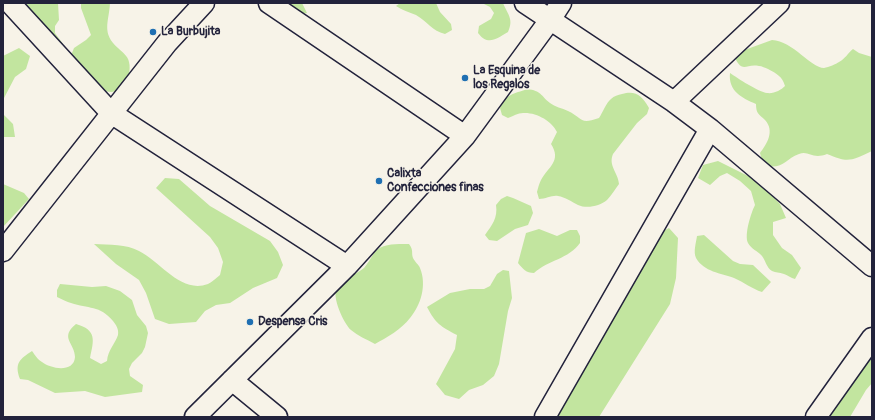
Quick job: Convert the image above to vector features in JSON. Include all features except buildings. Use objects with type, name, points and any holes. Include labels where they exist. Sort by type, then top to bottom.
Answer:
[{"type":"street","points":[[3,251],[167,42],[204,3]]},
{"type":"street","points":[[269,3],[465,136]]},
{"type":"street","points":[[525,3],[674,102],[710,129],[872,266]]},
{"type":"street","points":[[195,417],[347,266],[465,136],[561,3]]},
{"type":"street","points":[[674,102],[779,3]]},
{"type":"street","points":[[11,8],[111,113],[347,266]]},
{"type":"street","points":[[545,417],[710,129]]},
{"type":"street","points":[[816,417],[872,338]]},
{"type":"street","points":[[232,380],[277,417]]},
{"type":"green space","points":[[29,3],[58,3],[59,20],[55,26],[55,33],[63,44],[58,48],[24,12],[26,5]]},
{"type":"green space","points":[[81,3],[110,3],[107,27],[109,37],[125,54],[130,65],[127,80],[118,91],[110,92],[94,86],[70,58],[74,48],[91,35],[81,8]]},
{"type":"green space","points":[[279,3],[302,3],[307,13],[300,14]]},
{"type":"green space","points":[[400,3],[436,3],[440,12],[451,24],[452,30],[445,34],[433,29],[416,15],[396,6]]},
{"type":"green space","points":[[482,3],[503,3],[510,20],[510,28],[508,32],[492,40],[485,39],[478,33],[479,26],[491,19],[494,13],[490,7]]},
{"type":"green space","points":[[772,40],[780,41],[794,49],[813,64],[824,68],[841,61],[853,49],[859,53],[872,57],[872,151],[850,160],[840,159],[827,154],[822,156],[814,156],[802,153],[794,156],[781,165],[772,167],[766,166],[760,153],[769,137],[770,133],[768,124],[757,112],[756,104],[737,93],[731,85],[730,73],[767,93],[772,93],[785,86],[779,76],[774,72],[755,65],[745,67],[740,66],[735,58],[739,52]]},
{"type":"green space","points":[[19,48],[30,56],[26,69],[15,77],[3,100],[3,56]]},
{"type":"green space","points":[[527,89],[538,92],[552,104],[568,111],[584,121],[599,118],[606,105],[613,97],[627,93],[635,94],[641,97],[649,108],[647,114],[637,123],[613,154],[612,166],[619,184],[609,198],[604,202],[585,207],[558,196],[539,199],[537,192],[540,183],[555,159],[554,150],[551,144],[557,132],[551,124],[543,118],[533,114],[521,113],[508,118],[502,115],[500,108],[507,97]]},
{"type":"green space","points":[[3,107],[4,115],[13,124],[15,137],[3,137]]},
{"type":"green space","points":[[718,161],[758,181],[780,204],[786,218],[773,222],[773,235],[782,248],[792,255],[801,268],[795,279],[772,271],[768,268],[762,256],[748,243],[747,230],[755,205],[751,191],[740,181],[727,173],[720,176],[710,185],[698,178],[703,165]]},
{"type":"green space","points":[[165,178],[179,179],[210,206],[270,241],[278,252],[283,265],[277,278],[253,288],[230,303],[216,305],[205,311],[196,322],[169,324],[155,319],[146,293],[139,280],[116,264],[94,244],[118,245],[139,251],[180,281],[189,285],[198,286],[208,284],[220,275],[223,262],[218,248],[210,237],[156,188]]},
{"type":"green space","points":[[3,184],[24,193],[29,199],[3,227]]},
{"type":"green space","points":[[507,196],[531,206],[533,213],[528,225],[515,229],[497,241],[489,240],[485,235],[495,218],[496,205],[501,199]]},
{"type":"green space","points":[[669,228],[678,238],[676,278],[670,304],[599,417],[557,417],[642,249],[657,234]]},
{"type":"green space","points":[[539,229],[557,236],[570,230],[577,230],[580,236],[580,243],[570,253],[534,273],[531,273],[525,270],[518,263],[526,233]]},
{"type":"green space","points":[[704,235],[733,261],[740,264],[753,265],[771,282],[762,292],[741,281],[703,266],[699,263],[695,256],[695,250],[697,236]]},
{"type":"green space","points":[[409,244],[411,246],[413,258],[422,274],[423,288],[420,301],[414,313],[403,326],[375,344],[356,334],[348,327],[337,303],[337,288],[342,282],[364,268],[374,253],[380,248],[387,245]]},
{"type":"green space","points":[[503,270],[509,271],[512,298],[508,311],[499,364],[494,376],[483,385],[469,390],[459,399],[445,395],[436,384],[455,349],[457,335],[439,324],[427,307],[450,293],[470,289],[484,289],[490,286],[497,274]]},
{"type":"green space","points":[[60,284],[92,287],[106,286],[120,291],[132,300],[137,315],[146,326],[148,333],[142,353],[132,363],[129,369],[130,376],[143,385],[142,392],[105,397],[85,391],[55,393],[28,380],[20,379],[18,374],[19,362],[24,356],[32,351],[39,360],[56,368],[71,366],[75,357],[68,337],[71,329],[76,324],[88,329],[91,333],[93,341],[90,358],[101,364],[107,361],[117,338],[118,329],[113,321],[103,312],[94,308],[69,303],[57,297],[57,290]]},
{"type":"green space","points":[[872,353],[872,383],[866,390],[850,417],[819,417]]},
{"type":"place","name":"La Burbujita","points":[[153,32]]},
{"type":"place","name":"La Esquina de los Regalos","points":[[465,78]]},
{"type":"place","name":"Calixta Confecciones finas","points":[[379,181]]},
{"type":"place","name":"Despensa Cris","points":[[250,322]]}]
